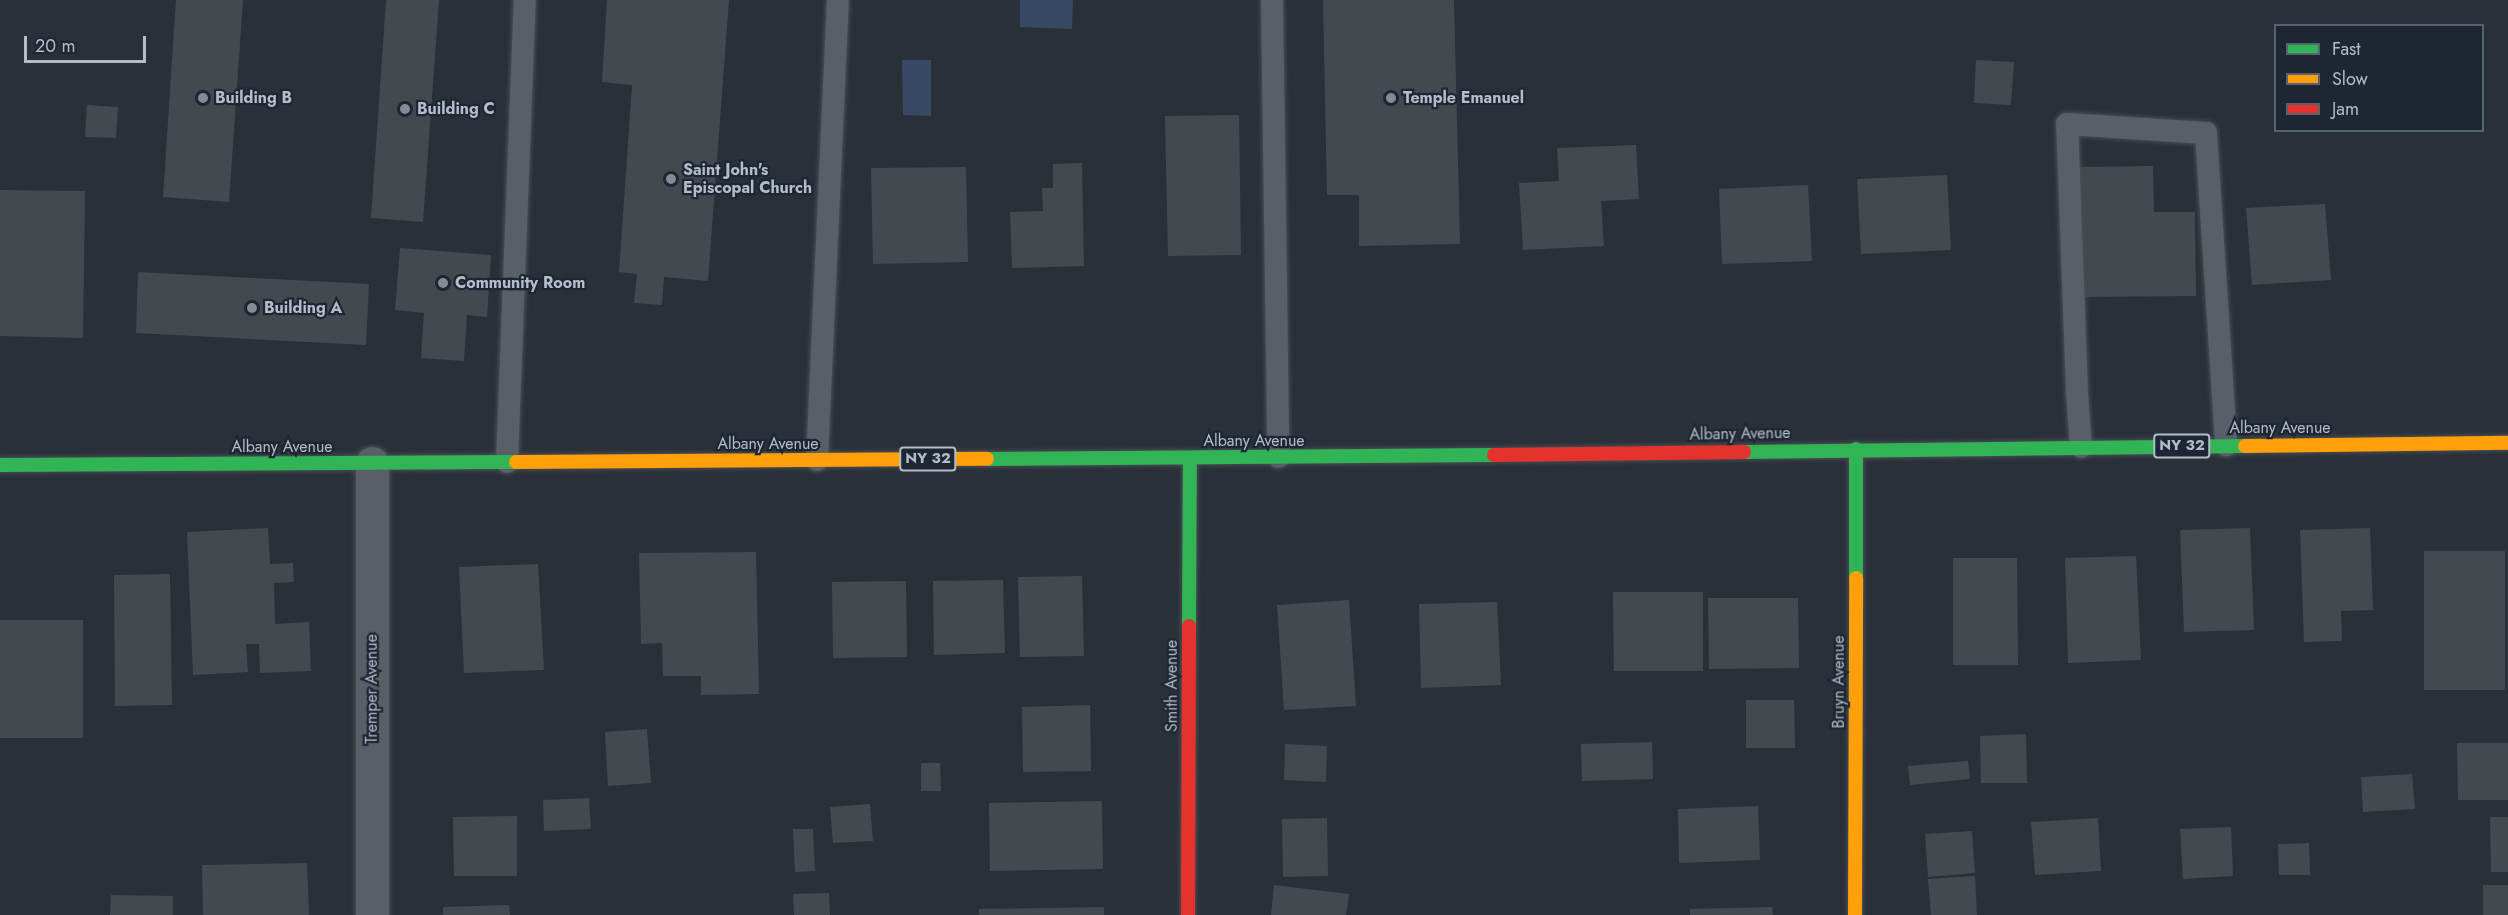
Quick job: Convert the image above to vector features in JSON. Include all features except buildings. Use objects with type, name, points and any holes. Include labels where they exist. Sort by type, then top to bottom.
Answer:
[{"type":"main road","name":"Albany Avenue","points":[[0,465],[1278,458],[1856,449],[2508,443]]},
{"type":"main road","name":"Bruyn Avenue","points":[[1855,915],[1856,449]]},
{"type":"main road","name":"Smith Avenue","points":[[1188,915],[1190,458]]},
{"type":"street","name":"Tremper Avenue","points":[[372,463],[372,915]]},
{"type":"lane","points":[[507,462],[525,0]]},
{"type":"lane","points":[[818,460],[838,0]]},
{"type":"lane","points":[[1272,0],[1278,458]]},
{"type":"lane","points":[[2081,447],[2067,124],[2206,133],[2226,445]]},
{"type":"water","points":[[1020,0],[1073,0],[1072,29],[1020,27]]},
{"type":"water","points":[[902,60],[931,60],[931,116],[903,115]]},
{"type":"traffic: fast","points":[[1744,452],[2245,446]]},
{"type":"traffic: fast","points":[[1856,449],[1856,578]]},
{"type":"traffic: fast","points":[[987,459],[1494,455]]},
{"type":"traffic: fast","points":[[1189,626],[1190,458]]},
{"type":"traffic: fast","points":[[0,465],[516,462]]},
{"type":"traffic: slow","points":[[2245,446],[2508,443]]},
{"type":"traffic: slow","points":[[516,462],[987,459]]},
{"type":"traffic: slow","points":[[1855,915],[1856,578]]},
{"type":"traffic: jam","points":[[1494,455],[1744,452]]},
{"type":"traffic: jam","points":[[1188,915],[1189,626]]},
{"type":"place","name":"Building B","points":[[203,98]]},
{"type":"place","name":"Temple Emanuel","points":[[1391,98]]},
{"type":"place","name":"Building C","points":[[405,109]]},
{"type":"place","name":"Saint John's Episcopal Church","points":[[671,179]]},
{"type":"place","name":"Community Room","points":[[443,283]]},
{"type":"place","name":"Building A","points":[[252,308]]}]
